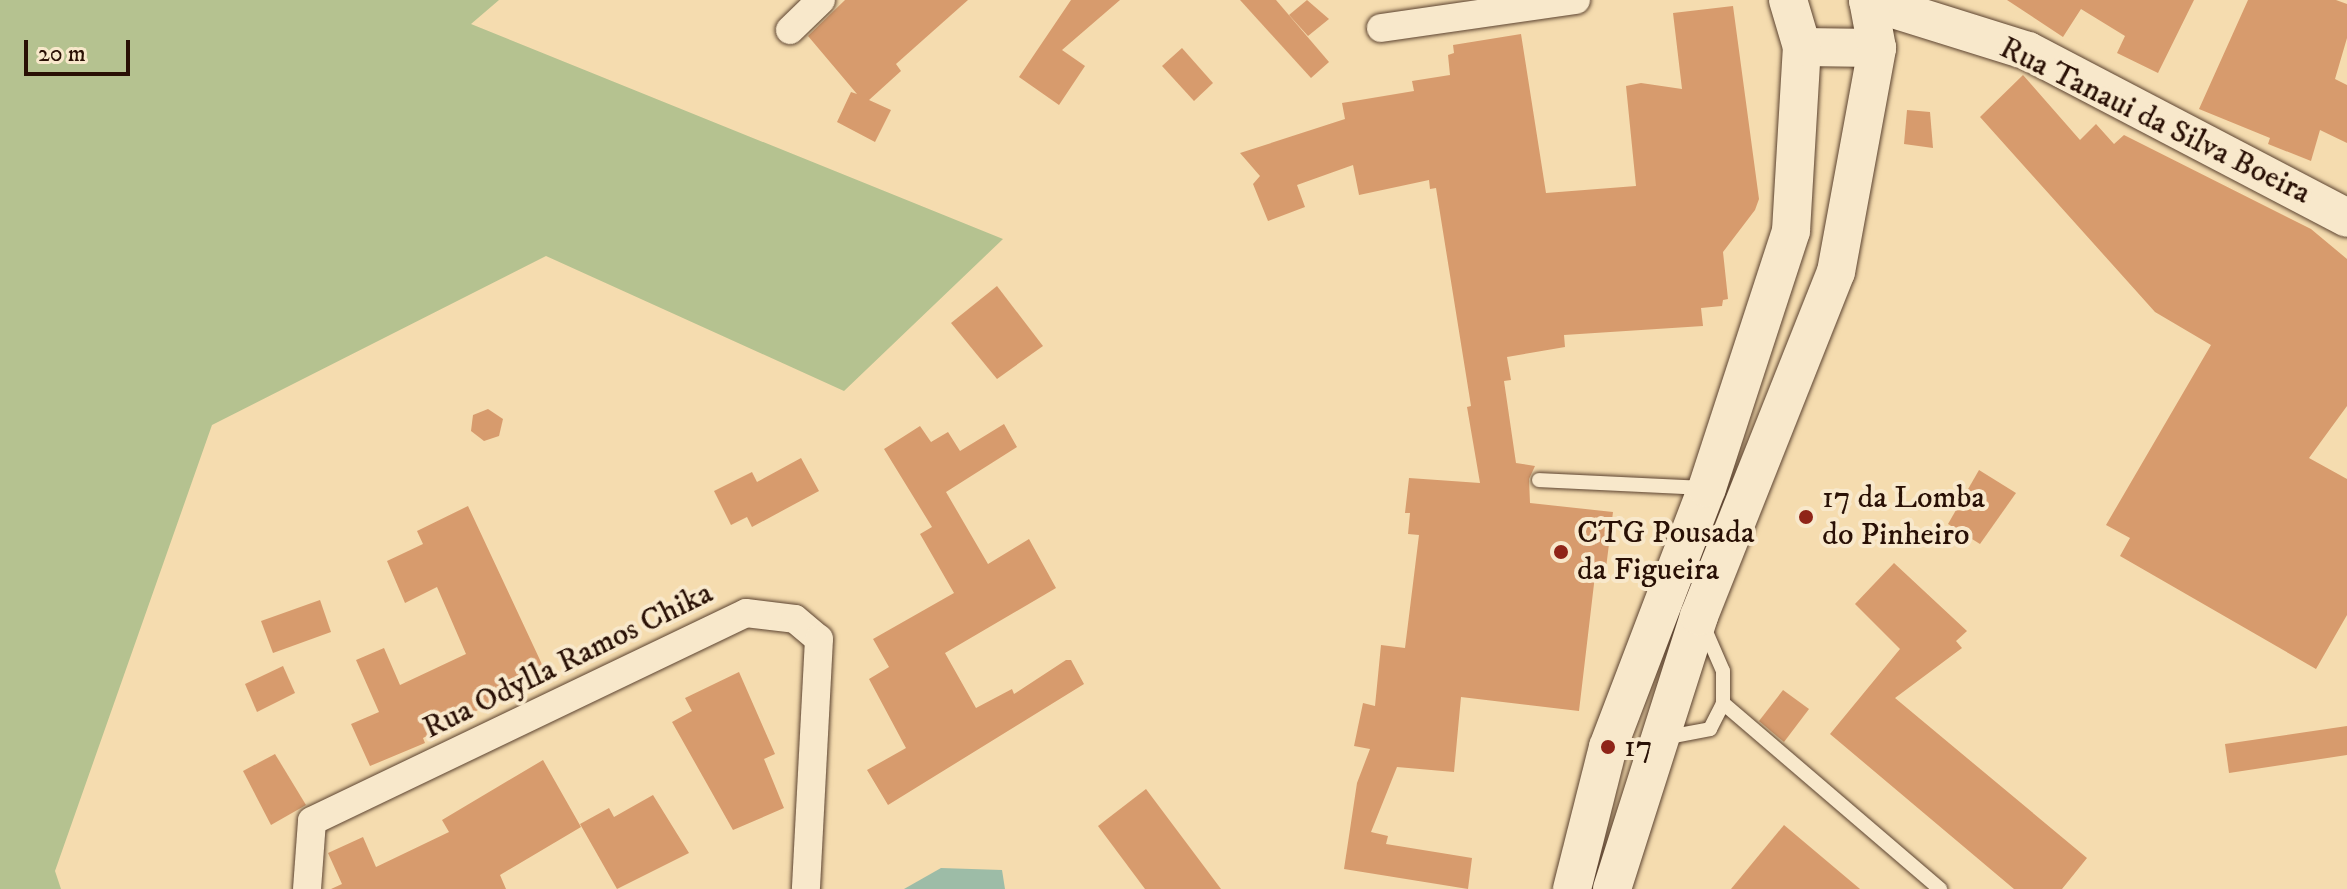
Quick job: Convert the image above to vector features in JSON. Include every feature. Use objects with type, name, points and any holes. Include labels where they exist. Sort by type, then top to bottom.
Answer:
[{"type":"main road","points":[[1572,889],[1608,747],[1707,488],[1791,231],[1802,47],[1788,0]]},
{"type":"main road","points":[[1612,889],[1699,616],[1836,272],[1877,48],[1868,0]]},
{"type":"main road","name":"Rua Tanaui da Silva Boeira","points":[[1868,0],[2028,51],[2343,214]]},
{"type":"main road","points":[[1802,47],[1877,48]]},
{"type":"street","points":[[790,30],[821,0]]},
{"type":"street","points":[[1381,28],[1576,0]]},
{"type":"street","name":"Rua Odylla Ramos Chika","points":[[307,889],[312,821],[746,613],[795,619],[819,639],[806,889]]},
{"type":"lane","points":[[1539,480],[1707,488]]},
{"type":"lane","points":[[1658,739],[1710,729],[1723,703],[1723,671],[1699,616]]},
{"type":"lane","points":[[1723,703],[1940,889]]},
{"type":"shaded area","points":[[0,0],[499,0],[471,24],[1003,239],[844,391],[546,256],[212,425],[55,871],[61,889],[0,889]]},
{"type":"shaded area","points":[[941,868],[1002,870],[1005,889],[904,889]]},
{"type":"building","points":[[845,0],[968,0],[896,64],[901,71],[869,100],[891,110],[875,142],[837,122],[851,92],[857,94],[808,36]]},
{"type":"building","points":[[1071,0],[1120,0],[1062,50],[1085,66],[1059,105],[1019,77]]},
{"type":"building","points":[[1240,0],[1276,0],[1329,62],[1311,78]]},
{"type":"building","points":[[1307,0],[1329,19],[1308,36],[1289,15]]},
{"type":"building","points":[[2007,0],[2194,0],[2158,73],[2117,53],[2125,36],[2081,9],[2063,37]]},
{"type":"building","points":[[2248,0],[2336,0],[2347,4],[2347,38],[2335,79],[2347,85],[2347,143],[2320,130],[2311,161],[2268,144],[2270,138],[2199,109]]},
{"type":"building","points":[[1733,6],[1759,199],[1755,210],[1723,252],[1728,299],[1723,300],[1722,306],[1701,308],[1703,326],[1564,335],[1565,347],[1507,357],[1511,380],[1504,381],[1516,463],[1535,466],[1529,479],[1530,503],[1613,512],[1606,568],[1596,567],[1579,711],[1461,697],[1454,772],[1397,767],[1371,832],[1388,836],[1386,844],[1472,858],[1468,889],[1344,869],[1357,783],[1370,749],[1354,746],[1363,703],[1375,706],[1381,645],[1405,648],[1419,535],[1408,534],[1410,513],[1405,513],[1409,478],[1480,483],[1467,407],[1471,406],[1436,188],[1430,189],[1429,180],[1359,195],[1353,165],[1297,185],[1305,207],[1268,221],[1253,184],[1260,176],[1240,153],[1345,119],[1342,103],[1414,91],[1412,81],[1450,75],[1448,55],[1454,53],[1453,45],[1521,34],[1546,193],[1636,186],[1626,86],[1641,83],[1682,89],[1673,13]]},
{"type":"building","points":[[1182,48],[1213,83],[1194,101],[1162,66]]},
{"type":"building","points":[[2023,75],[2080,140],[2096,124],[2114,144],[2124,135],[2311,229],[2347,259],[2347,406],[2309,458],[2347,479],[2347,615],[2316,669],[2120,556],[2130,538],[2106,525],[2211,345],[2155,312],[1980,117]]},
{"type":"building","points":[[1907,110],[1930,112],[1933,148],[1904,144]]},
{"type":"building","points":[[997,286],[1043,346],[997,379],[951,323]]},
{"type":"building","points":[[488,409],[503,419],[499,436],[484,441],[471,431],[473,415]]},
{"type":"building","points":[[1004,424],[1017,447],[946,492],[988,564],[1029,539],[1056,588],[945,653],[976,708],[1012,689],[1014,694],[1066,660],[1071,660],[1084,684],[888,805],[867,770],[906,748],[869,679],[889,667],[873,639],[954,593],[920,534],[932,527],[884,449],[920,426],[931,442],[948,432],[960,451]]},
{"type":"building","points":[[801,458],[819,491],[752,527],[747,517],[731,525],[714,491],[752,472],[757,482]]},
{"type":"building","points":[[1979,470],[2016,493],[1980,544],[1948,524]]},
{"type":"building","points":[[468,506],[547,675],[423,738],[425,743],[370,766],[351,724],[379,712],[356,660],[384,648],[400,685],[466,654],[437,587],[405,603],[387,561],[423,544],[417,531]]},
{"type":"building","points":[[1894,563],[1967,631],[1956,641],[1962,648],[1895,698],[2087,858],[2062,889],[2014,889],[1830,734],[1900,649],[1855,604]]},
{"type":"building","points":[[320,600],[331,632],[273,653],[261,621]]},
{"type":"building","points":[[283,666],[295,693],[257,712],[245,684]]},
{"type":"building","points":[[739,672],[775,754],[764,759],[784,808],[733,830],[672,722],[692,711],[685,698]]},
{"type":"building","points":[[1783,690],[1809,709],[1784,742],[1759,721]]},
{"type":"building","points":[[2347,726],[2347,755],[2229,773],[2225,744]]},
{"type":"building","points":[[275,754],[306,805],[271,825],[243,771]]},
{"type":"building","points":[[543,760],[581,827],[500,875],[506,889],[331,889],[342,884],[328,853],[363,837],[376,867],[449,832],[442,820]]},
{"type":"building","points":[[1146,789],[1221,889],[1145,889],[1098,826]]},
{"type":"building","points":[[653,795],[689,853],[617,889],[580,824],[609,808],[614,817]]},
{"type":"building","points":[[1784,825],[1860,889],[1731,889]]},
{"type":"place","name":"17 da Lomba do Pinheiro","points":[[1806,517]]},
{"type":"place","name":"CTG Pousada da Figueira","points":[[1561,552]]},
{"type":"place","name":"17","points":[[1608,747]]}]
